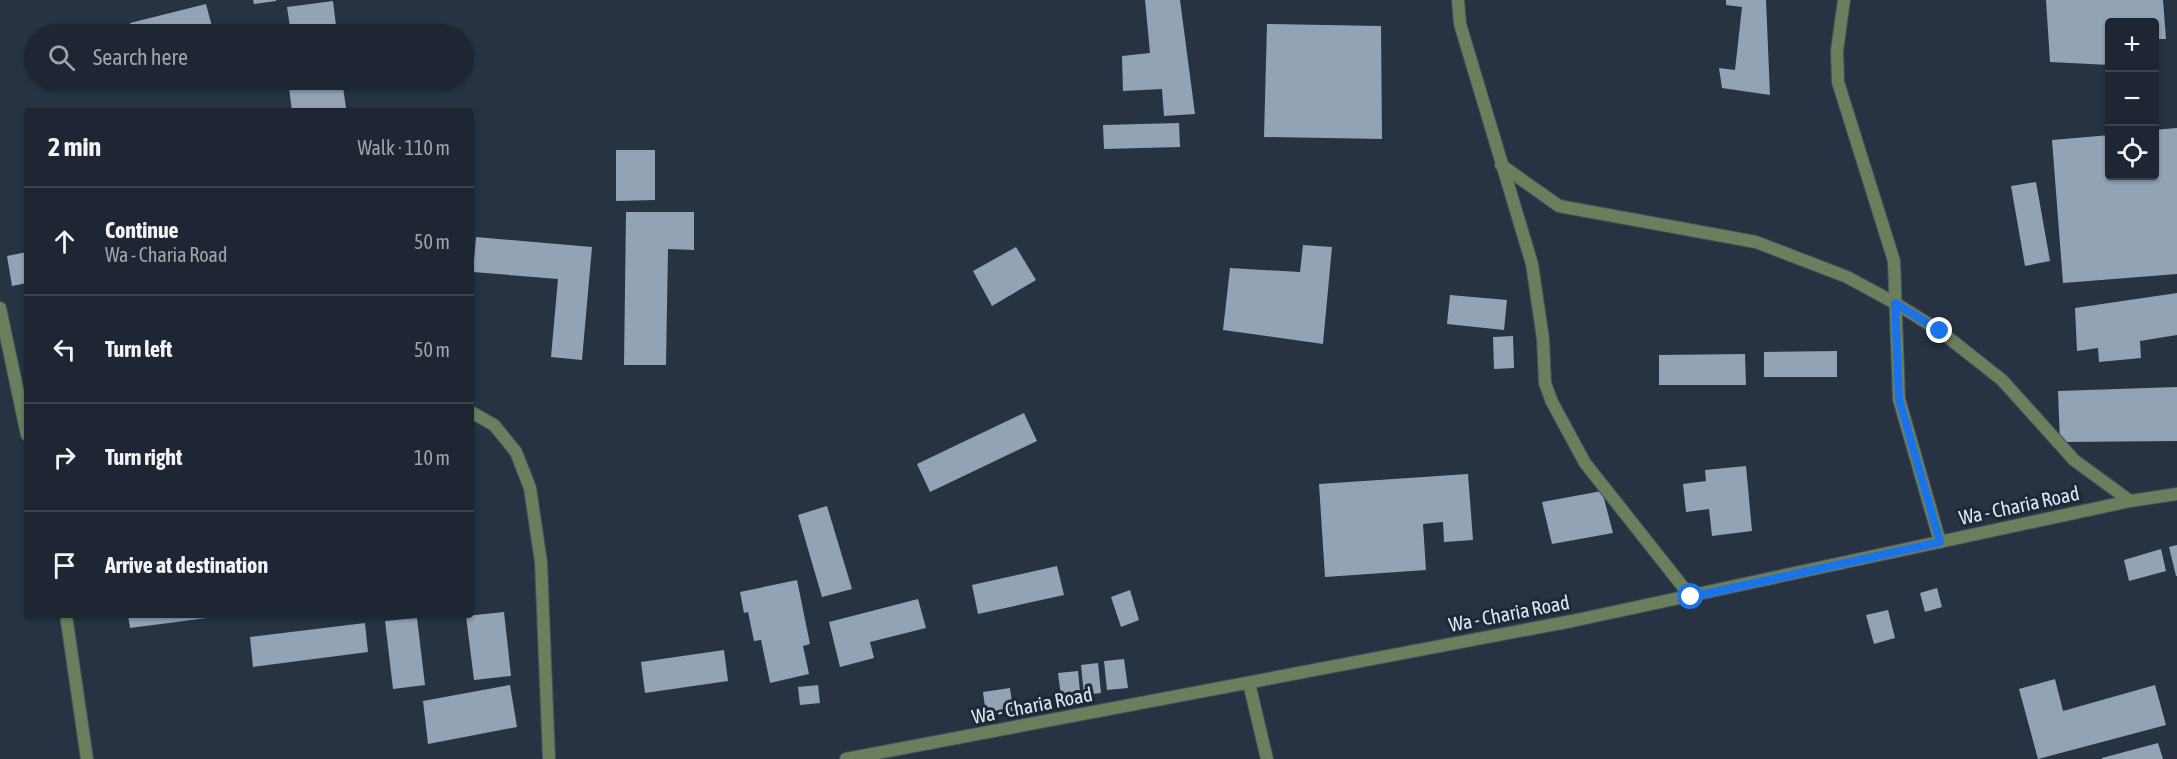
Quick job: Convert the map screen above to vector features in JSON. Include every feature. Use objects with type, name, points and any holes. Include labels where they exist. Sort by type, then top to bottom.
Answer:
[{"type":"street","points":[[1458,0],[1460,24],[1532,264],[1543,339],[1545,383],[1552,402],[1585,463],[1691,597]]},
{"type":"street","points":[[1844,0],[1837,51],[1838,82],[1894,261],[1899,399],[1940,542]]},
{"type":"street","points":[[1502,165],[1559,206],[1756,242],[1847,277],[1940,331],[2002,380],[2074,460],[2130,501]]},
{"type":"street","points":[[0,308],[24,421]]},
{"type":"street","points":[[474,414],[494,425],[516,452],[530,488],[541,562],[549,759]]},
{"type":"street","name":"Wa - Charia Road","points":[[846,759],[1691,597],[2130,501],[2177,494]]},
{"type":"street","points":[[66,618],[87,759]]},
{"type":"street","points":[[1249,683],[1267,759]]},
{"type":"building","points":[[253,0],[276,0],[276,1],[254,4]]},
{"type":"building","points":[[1145,0],[1180,0],[1195,114],[1164,116],[1162,89],[1123,91],[1122,56],[1150,53]]},
{"type":"building","points":[[1726,0],[1766,0],[1770,95],[1722,88],[1719,68],[1735,70],[1742,7],[1726,5]]},
{"type":"building","points":[[2046,0],[2163,0],[2166,39],[2159,39],[2159,18],[2105,18],[2105,65],[2050,62]]},
{"type":"building","points":[[333,1],[336,24],[290,24],[287,7]]},
{"type":"building","points":[[206,4],[211,24],[130,24]]},
{"type":"building","points":[[1267,24],[1381,26],[1382,139],[1264,137]]},
{"type":"building","points":[[289,90],[343,90],[346,108],[292,108]]},
{"type":"building","points":[[1179,123],[1180,147],[1104,149],[1103,125]]},
{"type":"building","points":[[2177,128],[2177,274],[2063,283],[2052,140],[2105,135],[2105,180],[2159,180],[2159,130]]},
{"type":"building","points":[[616,150],[655,150],[655,200],[616,201]]},
{"type":"building","points":[[2036,182],[2050,261],[2025,266],[2011,186]]},
{"type":"building","points":[[626,212],[694,212],[694,250],[668,249],[666,365],[624,365]]},
{"type":"building","points":[[476,237],[592,247],[582,360],[551,357],[558,279],[474,272]]},
{"type":"building","points":[[1303,245],[1332,247],[1323,344],[1223,330],[1230,268],[1300,272]]},
{"type":"building","points":[[1016,247],[1036,280],[992,306],[973,271]]},
{"type":"building","points":[[24,253],[24,284],[12,286],[7,256]]},
{"type":"building","points":[[2177,293],[2177,335],[2140,341],[2141,358],[2099,362],[2098,348],[2077,351],[2075,308]]},
{"type":"building","points":[[1450,295],[1507,300],[1504,330],[1447,324]]},
{"type":"building","points":[[1513,336],[1514,368],[1494,369],[1493,337]]},
{"type":"building","points":[[1837,351],[1837,377],[1764,377],[1764,352]]},
{"type":"building","points":[[1745,354],[1746,385],[1659,385],[1659,355]]},
{"type":"building","points":[[2177,387],[2177,441],[2060,442],[2058,391]]},
{"type":"building","points":[[1024,413],[1037,441],[930,492],[917,464]]},
{"type":"building","points":[[1746,466],[1752,531],[1712,536],[1709,509],[1686,512],[1683,484],[1706,481],[1705,470]]},
{"type":"building","points":[[1468,474],[1473,540],[1444,542],[1443,522],[1423,524],[1426,570],[1325,577],[1319,484]]},
{"type":"building","points":[[1602,491],[1613,533],[1552,544],[1542,502]]},
{"type":"building","points":[[827,506],[852,589],[822,597],[798,515]]},
{"type":"building","points":[[2177,545],[2177,576],[2176,576],[2169,547]]},
{"type":"building","points":[[2161,549],[2166,571],[2129,581],[2124,560]]},
{"type":"building","points":[[1057,566],[1064,595],[978,614],[972,585]]},
{"type":"building","points":[[797,580],[810,644],[803,646],[809,674],[770,683],[761,640],[754,641],[748,612],[744,613],[740,592]]},
{"type":"building","points":[[1937,588],[1942,607],[1925,612],[1920,593]]},
{"type":"building","points":[[1130,590],[1139,620],[1121,627],[1111,597]]},
{"type":"building","points":[[918,599],[926,628],[870,642],[874,658],[840,667],[829,622]]},
{"type":"building","points":[[1888,610],[1895,638],[1874,644],[1866,615]]},
{"type":"building","points":[[504,612],[511,676],[474,680],[466,618],[474,618],[474,615]]},
{"type":"building","points":[[128,618],[207,618],[130,628]]},
{"type":"building","points":[[417,618],[425,685],[393,689],[385,621]]},
{"type":"building","points":[[365,623],[368,652],[253,667],[250,637]]},
{"type":"building","points":[[724,650],[728,681],[645,693],[641,662]]},
{"type":"building","points":[[1124,659],[1128,688],[1107,690],[1104,661]]},
{"type":"building","points":[[1098,663],[1101,693],[1084,695],[1081,665]]},
{"type":"building","points":[[1078,671],[1081,702],[1062,704],[1058,673]]},
{"type":"building","points":[[2055,679],[2063,711],[2155,685],[2166,725],[2038,759],[2019,689]]},
{"type":"building","points":[[510,685],[517,727],[428,744],[423,701]]},
{"type":"building","points":[[818,685],[820,703],[800,705],[798,687]]},
{"type":"building","points":[[1010,688],[1013,711],[986,715],[983,692]]},
{"type":"building","points":[[2158,743],[2163,759],[2102,759],[2102,758]]},
{"type":"route","points":[[1691,597],[1940,542],[1899,399],[1895,303],[1940,331]]}]
